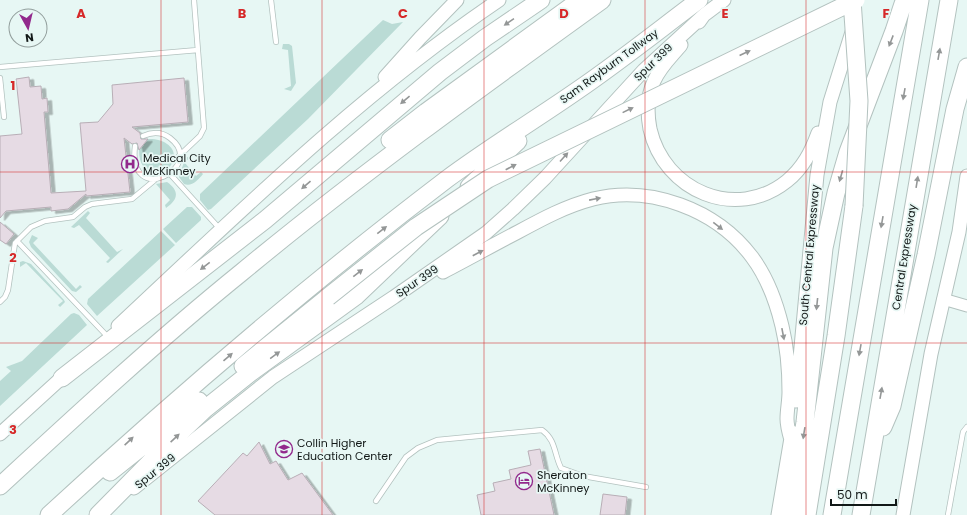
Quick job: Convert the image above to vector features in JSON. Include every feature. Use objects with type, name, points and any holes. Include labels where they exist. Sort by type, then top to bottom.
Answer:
[{"type":"highway","points":[[62,378],[264,220],[440,72],[485,38],[541,0]]},
{"type":"highway","points":[[241,272],[278,231],[318,198],[426,112],[580,0]]},
{"type":"highway","points":[[0,486],[104,390],[241,272],[382,160],[602,0]]},
{"type":"highway","points":[[807,515],[854,206],[859,101],[852,0]]},
{"type":"highway","points":[[57,515],[416,227],[488,179],[856,0]]},
{"type":"highway","points":[[791,515],[806,422],[824,248],[836,193],[848,152],[894,32],[903,4],[907,0]]},
{"type":"highway","points":[[832,515],[920,0]]},
{"type":"highway","name":"Central Expressway","points":[[861,515],[949,0]]},
{"type":"highway","name":"Sam Rayburn Tollway","points":[[49,515],[140,431],[274,317],[410,208],[517,130],[579,90],[701,7]]},
{"type":"highway","points":[[870,459],[892,406],[926,255],[955,109],[967,66]]},
{"type":"highway","points":[[99,515],[205,409],[250,373],[356,296],[393,262],[503,153],[579,90]]},
{"type":"main road","points":[[351,114],[420,38],[457,0]]},
{"type":"main road","points":[[0,434],[221,230],[351,114],[421,55],[499,0]]},
{"type":"main road","points":[[724,0],[701,7],[662,66],[654,82],[648,103],[649,123],[658,153],[677,178],[694,190],[717,198],[736,199],[754,197],[772,191],[787,181],[807,160],[830,102]]},
{"type":"main road","name":"South Central Expressway","points":[[778,515],[796,404],[811,226],[817,174],[830,102],[862,0]]},
{"type":"main road","name":"Spur 399","points":[[99,515],[273,377],[394,297],[470,244],[513,209],[545,178],[701,7]]},
{"type":"main road","points":[[903,515],[931,354],[959,232],[967,176]]},
{"type":"main road","points":[[394,297],[572,206],[593,199],[619,195],[643,196],[667,200],[688,208],[711,220],[734,238],[751,256],[765,279],[778,314],[786,351],[789,394],[787,420],[791,440]]},
{"type":"main road","points":[[959,232],[967,214]]},
{"type":"street","points":[[943,299],[967,306]]},
{"type":"lane","points":[[179,156],[200,136],[204,128],[194,0]]},
{"type":"lane","points":[[271,0],[276,42]]},
{"type":"lane","points":[[0,67],[198,50]]},
{"type":"lane","points":[[0,78],[4,117]]},
{"type":"lane","points":[[0,302],[7,294],[13,248],[17,241],[31,227],[40,222],[73,217],[85,207],[92,204],[135,198],[156,179],[170,174],[176,167],[179,156],[176,145],[166,136],[157,134],[143,136]]},
{"type":"lane","points":[[135,146],[134,156],[138,169],[143,175],[156,179]]},
{"type":"lane","points":[[170,174],[221,230]]},
{"type":"lane","points":[[17,241],[107,336]]},
{"type":"lane","points":[[948,515],[962,432],[967,427]]},
{"type":"lane","points":[[376,501],[406,457],[418,448],[437,440],[542,430],[549,435],[553,441],[561,468],[583,476],[646,487]]},
{"type":"green space","points":[[383,20],[392,24],[403,22],[308,119],[211,209],[208,210],[200,200],[200,194]]},
{"type":"green space","points":[[283,44],[289,44],[292,46],[296,83],[291,91],[284,89],[291,86],[288,50],[282,49]]},
{"type":"green space","points":[[148,139],[163,141],[172,149],[174,154],[173,160],[164,172],[158,173],[149,171],[142,165],[139,150]]},
{"type":"green space","points":[[186,156],[189,158],[185,163],[196,176],[201,172],[203,174],[197,181],[190,185],[184,184],[179,177]]},
{"type":"green space","points":[[167,182],[174,189],[176,195],[173,202],[166,208],[165,205],[170,200],[156,184]]},
{"type":"green space","points":[[187,207],[192,207],[201,217],[201,220],[176,243],[163,229]]},
{"type":"green space","points":[[88,211],[90,213],[86,218],[117,252],[123,249],[108,263],[106,262],[110,258],[79,225],[74,228],[71,227]]},
{"type":"green space","points":[[161,231],[175,245],[97,316],[87,304],[88,299]]},
{"type":"green space","points":[[32,235],[38,238],[33,243],[76,289],[80,285],[82,287],[76,292],[72,291],[31,247],[29,242]]},
{"type":"green space","points":[[23,261],[31,264],[64,300],[65,302],[60,307],[58,305],[63,301],[26,263],[20,267],[20,262]]},
{"type":"green space","points":[[74,313],[79,315],[87,325],[0,406],[0,381],[11,371],[6,367],[22,361],[71,314]]},
{"type":"building","points":[[29,77],[30,87],[41,86],[42,99],[47,98],[48,112],[44,112],[51,193],[86,191],[80,123],[98,122],[113,104],[112,85],[184,78],[188,122],[132,127],[140,133],[141,139],[148,139],[139,150],[137,143],[132,144],[124,138],[130,192],[86,196],[86,194],[68,209],[51,211],[51,207],[6,211],[0,218],[0,136],[22,134],[16,79]]},
{"type":"building","points":[[0,222],[14,234],[6,244],[0,240]]},
{"type":"building","points":[[259,442],[270,464],[276,461],[288,480],[302,473],[333,515],[215,515],[198,501],[243,453],[247,456]]},
{"type":"building","name":"Sheraton McKinney","points":[[540,449],[554,515],[481,515],[477,495],[495,491],[493,483],[511,479],[509,470],[531,465],[528,451]]},
{"type":"building","name":"Sheraton McKinney","points":[[603,494],[627,497],[625,515],[600,515]]},
{"type":"place","name":"Medical City McKinney","points":[[130,164]]},
{"type":"place","name":"Collin Higher Education Center","points":[[284,449]]},
{"type":"place","name":"Sheraton McKinney","points":[[524,481]]}]
